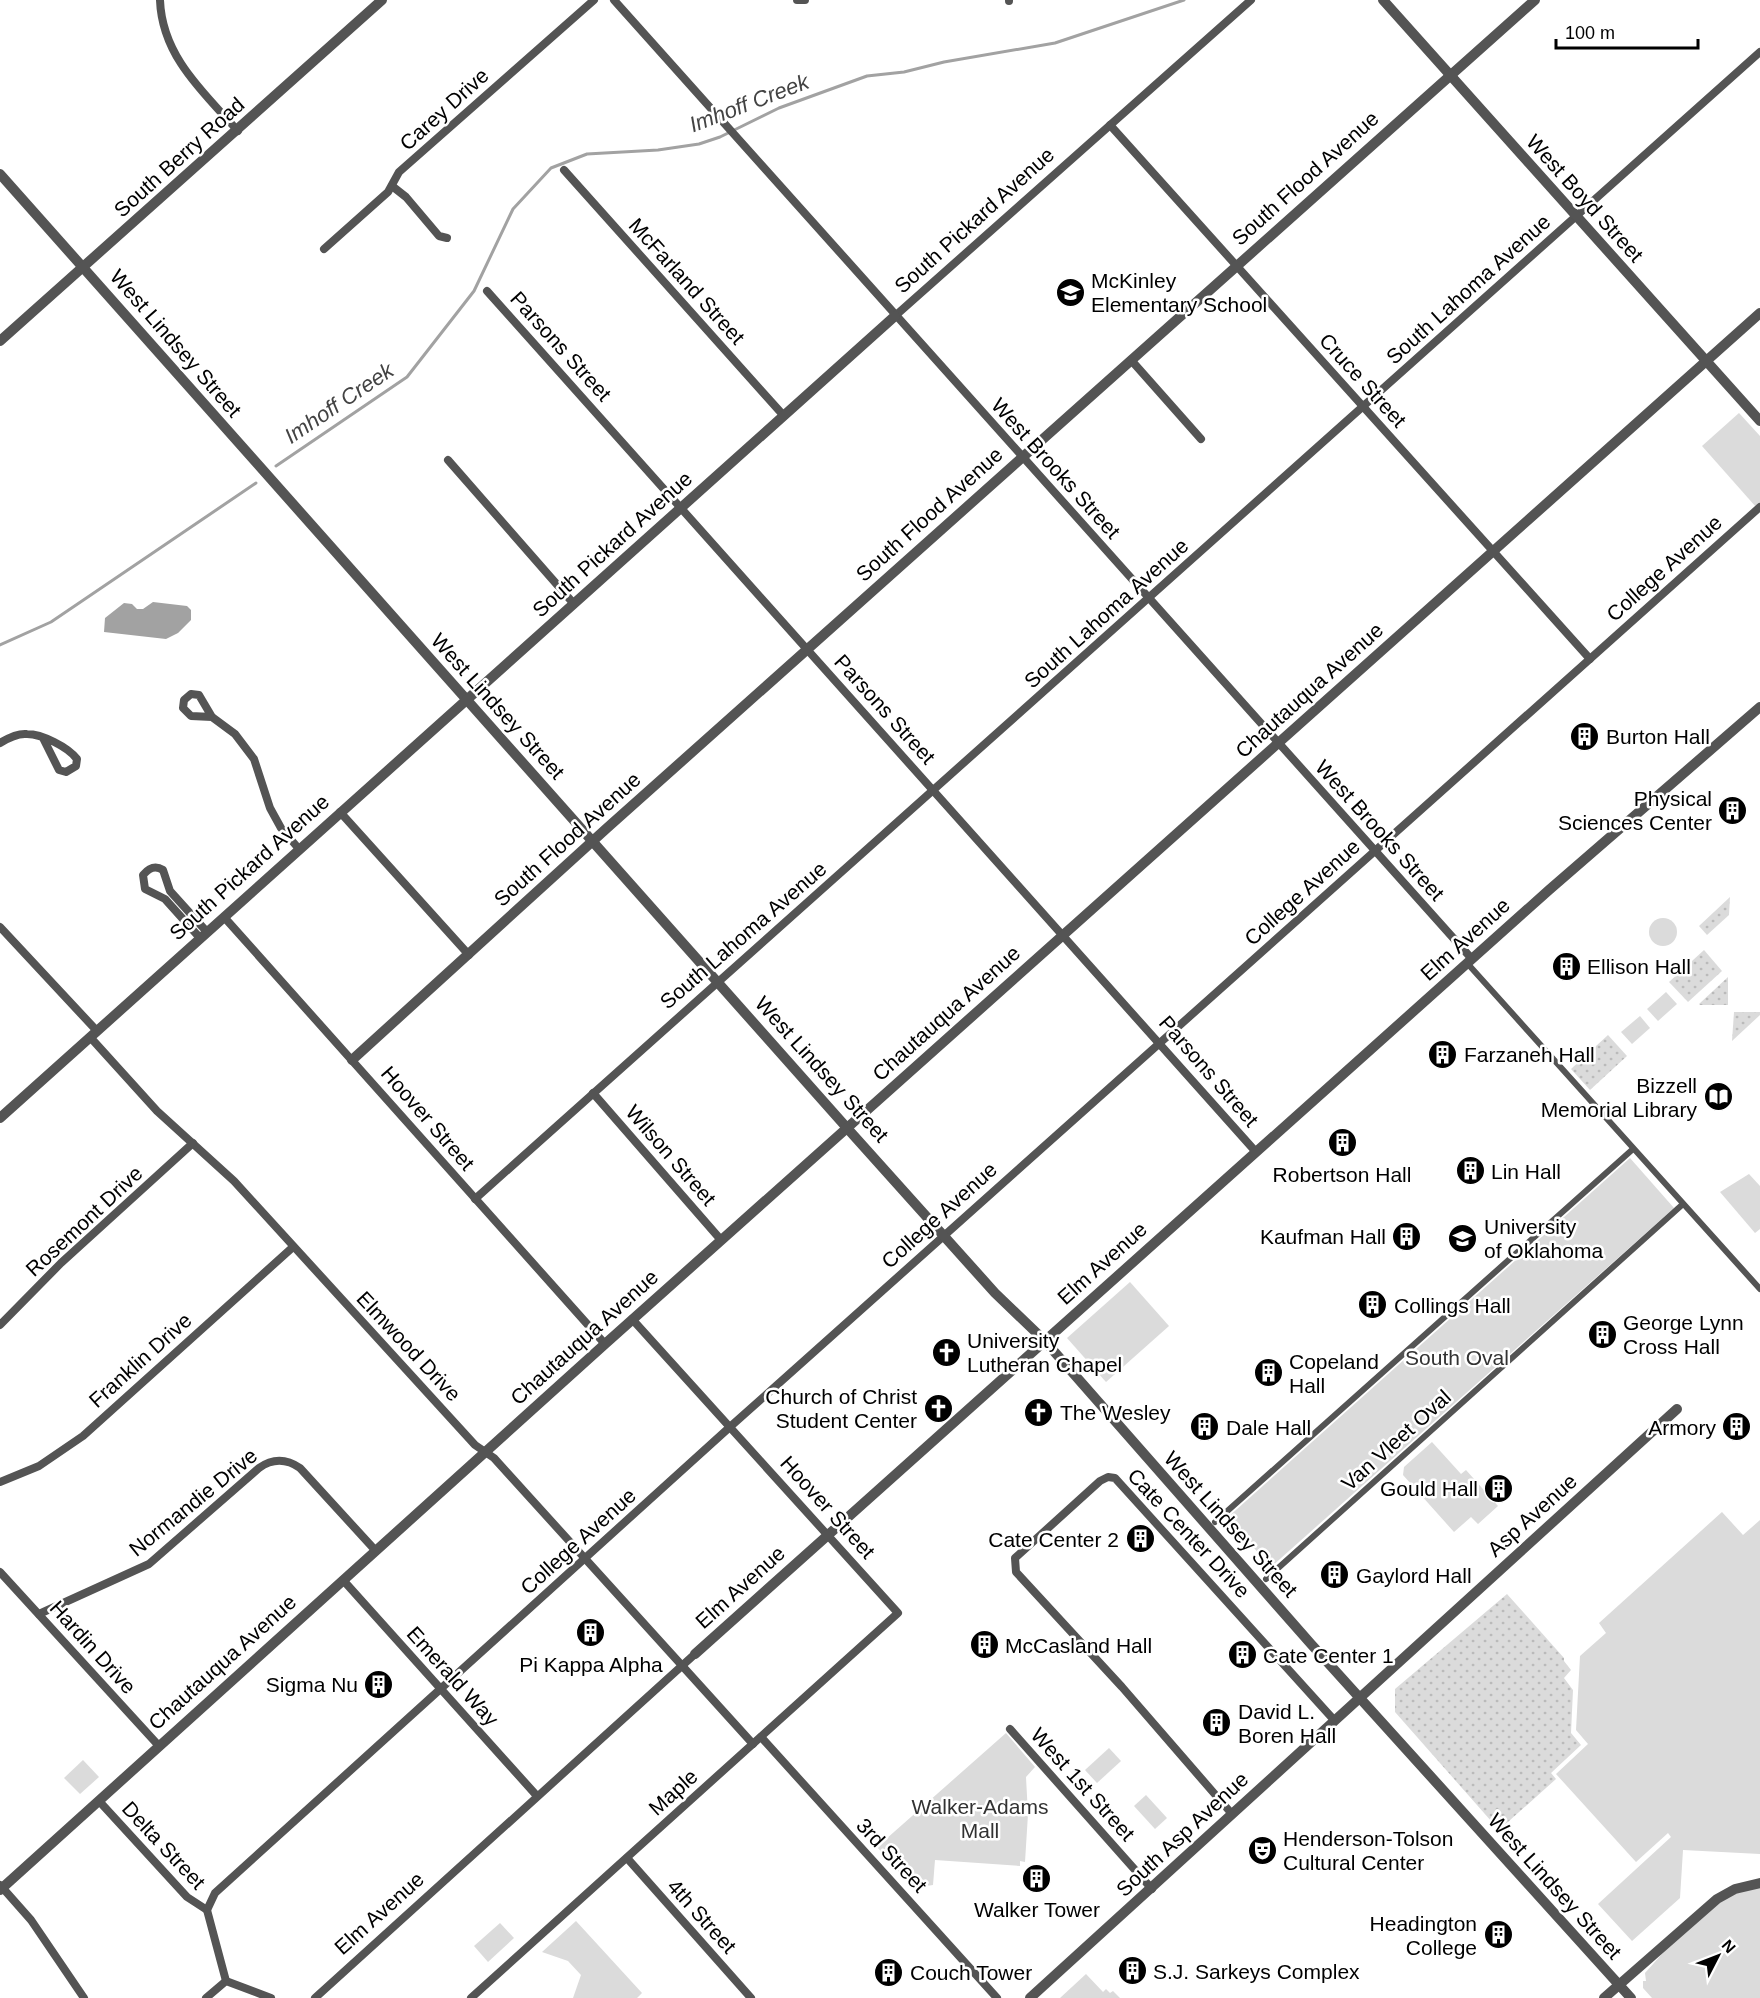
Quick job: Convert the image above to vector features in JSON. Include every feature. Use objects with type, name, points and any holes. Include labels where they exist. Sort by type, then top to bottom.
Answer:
[{"type":"street","points":[[160,0],[161,19],[172,53],[238,131]]},
{"type":"street","name":"South Berry Road","points":[[0,341],[238,131],[382,0]]},
{"type":"street","name":"Carey Drive","points":[[324,249],[392,186],[399,172],[594,0]]},
{"type":"street","name":"West Brooks Street","points":[[614,0],[1278,743],[1633,1149],[1760,1289]]},
{"type":"street","points":[[797,0],[806,0]]},
{"type":"street","name":"South Pickard Avenue","points":[[0,1118],[466,699],[1251,0]]},
{"type":"street","name":"West Boyd Street","points":[[1383,0],[1760,421]]},
{"type":"street","name":"South Flood Avenue","points":[[352,1060],[807,649],[1535,0]]},
{"type":"street","name":"South Lahoma Avenue","points":[[475,1199],[1364,408],[1760,52]]},
{"type":"street","name":"Cruce Street","points":[[1110,125],[1590,659]]},
{"type":"street","name":"McFarland Street","points":[[564,170],[784,416]]},
{"type":"street","name":"West Lindsey Street","points":[[0,174],[847,1128],[995,1293],[1044,1341],[1360,1698],[1631,1998]]},
{"type":"street","points":[[392,186],[406,197],[439,236],[447,238]]},
{"type":"street","name":"Parsons Street","points":[[487,291],[1256,1152]]},
{"type":"street","name":"Chautauqua Avenue","points":[[1,1888],[605,1344],[1760,313]]},
{"type":"street","points":[[1131,360],[1201,439]]},
{"type":"street","points":[[448,460],[574,604]]},
{"type":"street","name":"College Avenue","points":[[207,1910],[215,1893],[731,1426],[1760,507]]},
{"type":"street","name":"Elm Avenue","points":[[315,1998],[695,1653],[1469,961],[1760,707]]},
{"type":"street","points":[[212,717],[235,735],[248,750],[275,818],[299,849]]},
{"type":"street","points":[[0,743],[27,734],[43,738]]},
{"type":"street","points":[[340,812],[469,955]]},
{"type":"street","points":[[156,867],[163,870],[170,891],[203,935],[165,898],[146,889],[143,875],[148,870],[156,867]]},
{"type":"street","name":"Hoover Street","points":[[224,917],[605,1344]]},
{"type":"street","name":"Elmwood Drive","points":[[0,927],[93,1034],[137,1090],[234,1181],[475,1445],[486,1451],[587,1558],[753,1744]]},
{"type":"street","name":"Wilson Street","points":[[593,1093],[722,1240]]},
{"type":"street","name":"Rosemont Drive","points":[[0,1325],[61,1263],[193,1143]]},
{"type":"street","points":[[1215,1522],[1633,1149]]},
{"type":"street","name":"Van Vleet Oval","points":[[1266,1579],[1683,1204]]},
{"type":"street","name":"Franklin Drive","points":[[0,1482],[39,1466],[83,1436],[293,1247]]},
{"type":"street","name":"Hoover Street","points":[[633,1319],[898,1613]]},
{"type":"street","name":"Asp Avenue","points":[[1360,1698],[1677,1409]]},
{"type":"street","name":"Normandie Drive","points":[[39,1614],[149,1564],[259,1467],[271,1461],[286,1461],[300,1468],[375,1550]]},
{"type":"street","name":"Cate Center Drive","points":[[1232,1814],[1115,1679],[1016,1572],[1016,1558],[1065,1512],[1105,1478],[1112,1477],[1119,1481],[1334,1720]]},
{"type":"street","name":"Hardin Drive","points":[[0,1572],[159,1746]]},
{"type":"street","name":"Emerald Way","points":[[343,1580],[537,1796]]},
{"type":"street","name":"Maple","points":[[471,1998],[898,1613]]},
{"type":"street","name":"South Asp Avenue","points":[[1030,1998],[1360,1698]]},
{"type":"street","name":"West 1st Street","points":[[1010,1729],[1152,1889]]},
{"type":"street","name":"3rd Street","points":[[761,1737],[997,1998]]},
{"type":"street","name":"Delta Street","points":[[99,1801],[188,1897],[207,1910]]},
{"type":"street","name":"4th Street","points":[[627,1858],[751,1998]]},
{"type":"street","points":[[1604,1998],[1717,1899],[1735,1889],[1760,1884]]},
{"type":"street","points":[[1,1888],[31,1920],[84,1998]]},
{"type":"street","points":[[207,1910],[226,1981]]},
{"type":"street","points":[[206,1998],[226,1981]]},
{"type":"street","points":[[226,1981],[271,1998]]},
{"type":"green space","points":[[1739,413],[1760,436],[1760,503],[1756,507],[1702,446]]},
{"type":"green space","points":[[1730,897],[1729,915],[1707,935],[1699,926]]},
{"type":"green space","points":[[1663,918],[1673,922],[1677,932],[1673,942],[1663,946],[1653,942],[1649,932],[1653,922]]},
{"type":"green space","points":[[1704,950],[1722,971],[1688,1002],[1669,982]]},
{"type":"green space","points":[[1728,977],[1728,1005],[1699,1004]]},
{"type":"green space","points":[[1666,992],[1677,1004],[1658,1021],[1647,1009]]},
{"type":"green space","points":[[1734,1012],[1760,1012],[1760,1015],[1732,1041]]},
{"type":"green space","points":[[1640,1016],[1650,1028],[1632,1044],[1621,1032]]},
{"type":"green space","points":[[1608,1035],[1627,1056],[1590,1090],[1571,1069]]},
{"type":"green space","name":"South Oval","points":[[1630,1158],[1674,1208],[1271,1567],[1227,1518]]},
{"type":"green space","points":[[1749,1174],[1760,1186],[1760,1229],[1755,1233],[1720,1192]]},
{"type":"green space","points":[[1130,1282],[1169,1326],[1106,1382],[1067,1338]]},
{"type":"green space","points":[[1432,1442],[1461,1474],[1466,1470],[1498,1506],[1478,1524],[1471,1517],[1454,1532],[1403,1475],[1404,1467]]},
{"type":"green space","points":[[1722,1512],[1743,1535],[1760,1520],[1760,1854],[1683,1850],[1680,1898],[1632,1941],[1598,1904],[1671,1837],[1668,1833],[1636,1862],[1556,1774],[1588,1744],[1576,1730],[1580,1656],[1606,1633],[1599,1623]]},
{"type":"green space","points":[[1507,1594],[1564,1658],[1571,1670],[1564,1678],[1573,1690],[1571,1733],[1581,1745],[1551,1773],[1556,1779],[1499,1830],[1395,1712],[1395,1689]]},
{"type":"green space","name":"Walker-Adams Mall","points":[[1006,1733],[1035,1767],[1026,1777],[1028,1814],[1025,1862],[1020,1861],[1020,1866],[935,1860],[933,1885],[913,1888],[877,1847]]},
{"type":"green space","points":[[1109,1748],[1121,1761],[1097,1783],[1085,1770]]},
{"type":"green space","points":[[83,1760],[99,1777],[80,1794],[64,1778]]},
{"type":"green space","points":[[1146,1795],[1167,1818],[1155,1829],[1134,1806]]},
{"type":"green space","points":[[1760,1884],[1760,1998],[1652,1998],[1643,1988],[1643,1981],[1646,1981],[1645,1973],[1695,1918],[1724,1897]]},
{"type":"green space","points":[[576,1921],[642,1993],[637,1998],[573,1998],[581,1975],[568,1961],[542,1952]]},
{"type":"green space","points":[[500,1923],[514,1938],[488,1962],[474,1946]]},
{"type":"green space","points":[[1086,1974],[1103,1992],[1106,1989],[1110,1993],[1113,1991],[1120,1998],[1060,1998]]},
{"type":"shaded area","points":[[153,602],[187,606],[191,610],[191,620],[178,633],[166,639],[104,632],[105,618],[124,603],[132,604],[137,609],[143,609]]},
{"type":"waterway","name":"Imhoff Creek","points":[[276,466],[407,377],[474,291],[513,209],[551,168],[587,154],[658,150],[699,144],[720,137],[779,108],[867,76],[904,72],[944,62],[1055,43],[1184,0]]},
{"type":"waterway","name":"Imhoff Creek","points":[[0,645],[51,622],[256,483]]},
{"type":"place","name":"McKinley Elementary School","points":[[1070,292]]},
{"type":"place","name":"Burton Hall","points":[[1585,736]]},
{"type":"place","name":"Physical Sciences Center","points":[[1733,810]]},
{"type":"place","name":"Ellison Hall","points":[[1566,966]]},
{"type":"place","name":"Farzaneh Hall","points":[[1443,1054]]},
{"type":"place","name":"Bizzell Memorial Library","points":[[1718,1097]]},
{"type":"place","name":"Robertson Hall","points":[[1342,1143]]},
{"type":"place","name":"Lin Hall","points":[[1470,1171]]},
{"type":"place","name":"Kaufman Hall","points":[[1407,1236]]},
{"type":"place","name":"University of Oklahoma","points":[[1463,1238]]},
{"type":"place","name":"Collings Hall","points":[[1373,1305]]},
{"type":"place","name":"George Lynn Cross Hall","points":[[1602,1334]]},
{"type":"place","name":"University Lutheran Chapel","points":[[946,1352]]},
{"type":"place","name":"Copeland Hall","points":[[1268,1373]]},
{"type":"place","name":"Church of Christ Student Center","points":[[938,1408]]},
{"type":"place","name":"The Wesley","points":[[1039,1412]]},
{"type":"place","name":"Dale Hall","points":[[1205,1427]]},
{"type":"place","name":"Armory","points":[[1737,1427]]},
{"type":"place","name":"Gould Hall","points":[[1499,1488]]},
{"type":"place","name":"Cate Center 2","points":[[1140,1539]]},
{"type":"place","name":"Gaylord Hall","points":[[1335,1575]]},
{"type":"place","name":"Pi Kappa Alpha","points":[[591,1633]]},
{"type":"place","name":"McCasland Hall","points":[[984,1645]]},
{"type":"place","name":"Cate Center 1","points":[[1242,1655]]},
{"type":"place","name":"Sigma Nu","points":[[379,1684]]},
{"type":"place","name":"David L. Boren Hall","points":[[1217,1723]]},
{"type":"place","name":"Henderson-Tolson Cultural Center","points":[[1262,1850]]},
{"type":"place","name":"Walker Tower","points":[[1037,1878]]},
{"type":"place","name":"Headington College","points":[[1498,1935]]},
{"type":"place","name":"S.J. Sarkeys Complex","points":[[1132,1971]]},
{"type":"place","name":"Couch Tower","points":[[889,1972]]}]
